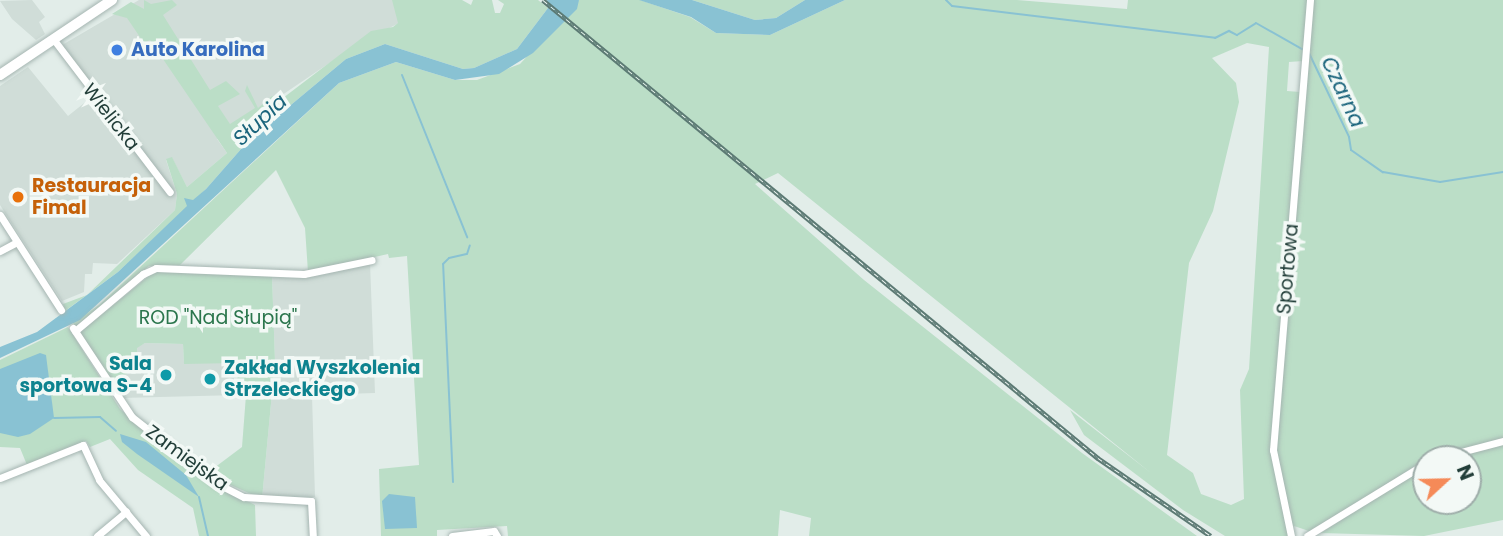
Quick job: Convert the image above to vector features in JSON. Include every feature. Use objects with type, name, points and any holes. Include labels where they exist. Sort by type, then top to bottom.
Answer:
[{"type":"main road","points":[[0,75],[112,0]]},
{"type":"street","name":"Sportowa","points":[[1291,536],[1273,450],[1310,0]]},
{"type":"street","name":"Wielicka","points":[[54,40],[170,192]]},
{"type":"street","points":[[0,215],[61,310]]},
{"type":"street","points":[[0,251],[18,242]]},
{"type":"street","name":"Zamiejska","points":[[313,536],[311,501],[244,497],[216,484],[132,417],[74,330],[143,274],[156,268],[304,274],[372,260]]},
{"type":"street","points":[[1482,446],[1503,441]]},
{"type":"street","points":[[0,478],[83,445],[99,480],[146,536]]},
{"type":"street","points":[[1307,536],[1412,472]]},
{"type":"street","points":[[97,536],[126,512]]},
{"type":"street","points":[[452,536],[497,535]]},
{"type":"shaded area","points":[[32,0],[45,17],[39,22],[45,34],[36,40],[12,19],[0,1]]},
{"type":"shaded area","points":[[139,0],[444,0],[356,45],[217,139],[227,153],[187,187],[172,158],[166,160],[177,194],[175,210],[117,264],[93,263],[92,274],[85,274],[84,292],[62,301],[0,205],[0,86],[28,67],[68,116],[93,96],[57,48]]},
{"type":"shaded area","points":[[370,263],[375,393],[312,395],[315,497],[262,499],[275,361],[272,276]]},
{"type":"shaded area","points":[[145,343],[183,344],[184,363],[236,363],[238,395],[121,398],[110,381],[138,369],[137,347]]},
{"type":"green space","points":[[144,0],[151,4],[172,0],[177,5],[163,15],[210,90],[226,81],[240,94],[218,106],[230,124],[255,108],[245,91],[247,85],[258,108],[272,96],[283,98],[371,31],[393,27],[398,23],[392,0],[462,0],[471,5],[473,0],[492,0],[495,13],[500,13],[504,4],[498,0],[538,0],[548,8],[517,49],[474,68],[463,69],[385,44],[346,59],[249,140],[206,189],[118,272],[88,294],[175,210],[177,194],[166,159],[172,157],[187,187],[227,153],[150,40],[144,43],[127,18],[112,14],[131,2],[144,9]]},
{"type":"green space","points":[[579,0],[640,0],[690,17],[716,33],[770,35],[845,0],[1017,0],[1127,9],[1128,0],[1308,0],[1303,61],[1289,62],[1287,91],[1300,92],[1273,450],[1291,536],[1225,536],[1183,510],[1084,435],[1070,410],[1151,473],[778,173],[755,184],[864,280],[1082,453],[1197,536],[809,536],[811,518],[780,510],[778,536],[508,536],[507,526],[437,530],[437,536],[381,536],[379,469],[419,465],[407,256],[389,258],[388,254],[308,272],[305,228],[276,170],[180,265],[149,266],[76,329],[73,323],[99,305],[339,83],[396,62],[455,80],[477,80],[520,64]],"holes":[[[1247,43],[1269,47],[1249,369],[1240,390],[1244,499],[1231,505],[1201,494],[1193,473],[1167,455],[1189,263],[1213,211],[1239,102],[1236,83],[1212,58]]]},
{"type":"green space","points":[[692,0],[805,0],[776,18],[755,20]]},
{"type":"green space","points":[[1313,0],[1503,0],[1503,439],[1480,445],[1412,445],[1412,468],[1312,532],[1291,525],[1276,453]]},
{"type":"green space","name":"ROD \"Nad Słupią\"","points":[[155,271],[272,276],[275,361],[262,499],[206,474],[242,447],[246,395],[238,395],[236,363],[184,364],[183,344],[145,343],[137,348],[138,369],[110,381],[79,333]]},
{"type":"green space","points":[[86,295],[65,311],[63,304]]},
{"type":"green space","points":[[68,327],[120,409],[203,478],[255,505],[256,536],[199,536],[193,508],[138,470],[110,439],[90,447],[86,441],[27,465],[20,448],[0,447],[0,360]]},
{"type":"green space","points":[[1503,444],[1503,520],[1424,536],[1321,533],[1412,475],[1412,515],[1482,515],[1482,449]]},
{"type":"water","points":[[547,0],[579,0],[577,9],[533,53],[499,74],[455,80],[396,62],[339,83],[80,320],[0,358],[0,347],[37,332],[118,272],[187,206],[184,198],[193,200],[206,189],[249,140],[346,59],[385,44],[463,69],[474,68],[517,49],[548,8]]},
{"type":"water","points":[[639,0],[692,0],[755,20],[776,18],[805,0],[845,0],[770,35],[716,33],[691,17]]},
{"type":"water","points":[[40,353],[46,355],[54,418],[30,434],[18,437],[0,433],[0,369]]},
{"type":"water","points":[[120,434],[146,442],[186,475],[199,497],[137,454],[122,442]]},
{"type":"water","points":[[389,494],[415,497],[417,528],[385,529],[382,501]]},
{"type":"waterway","name":"Czarna","points":[[946,0],[952,6],[1215,38],[1229,31],[1237,35],[1256,23],[1302,49]]},
{"type":"waterway","name":"Czarna","points":[[1309,53],[1349,137],[1351,150],[1383,172],[1440,182],[1503,172]]},
{"type":"waterway","points":[[402,75],[467,237]]},
{"type":"waterway","points":[[453,482],[443,264],[449,258],[467,254],[470,245]]},
{"type":"waterway","points":[[54,418],[100,417],[116,431]]},
{"type":"waterway","points":[[199,497],[208,536]]},
{"type":"railway","points":[[543,0],[1098,458],[1211,536]]},
{"type":"place","name":"Auto Karolina","points":[[117,50]]},
{"type":"place","name":"Restauracja Fimal","points":[[18,197]]},
{"type":"place","name":"Sala sportowa S-4","points":[[166,375]]},
{"type":"place","name":"Zakład Wyszkolenia Strzeleckiego","points":[[210,379]]},
{"type":"water label","name":"Słupia","points":[[260,120]]}]
